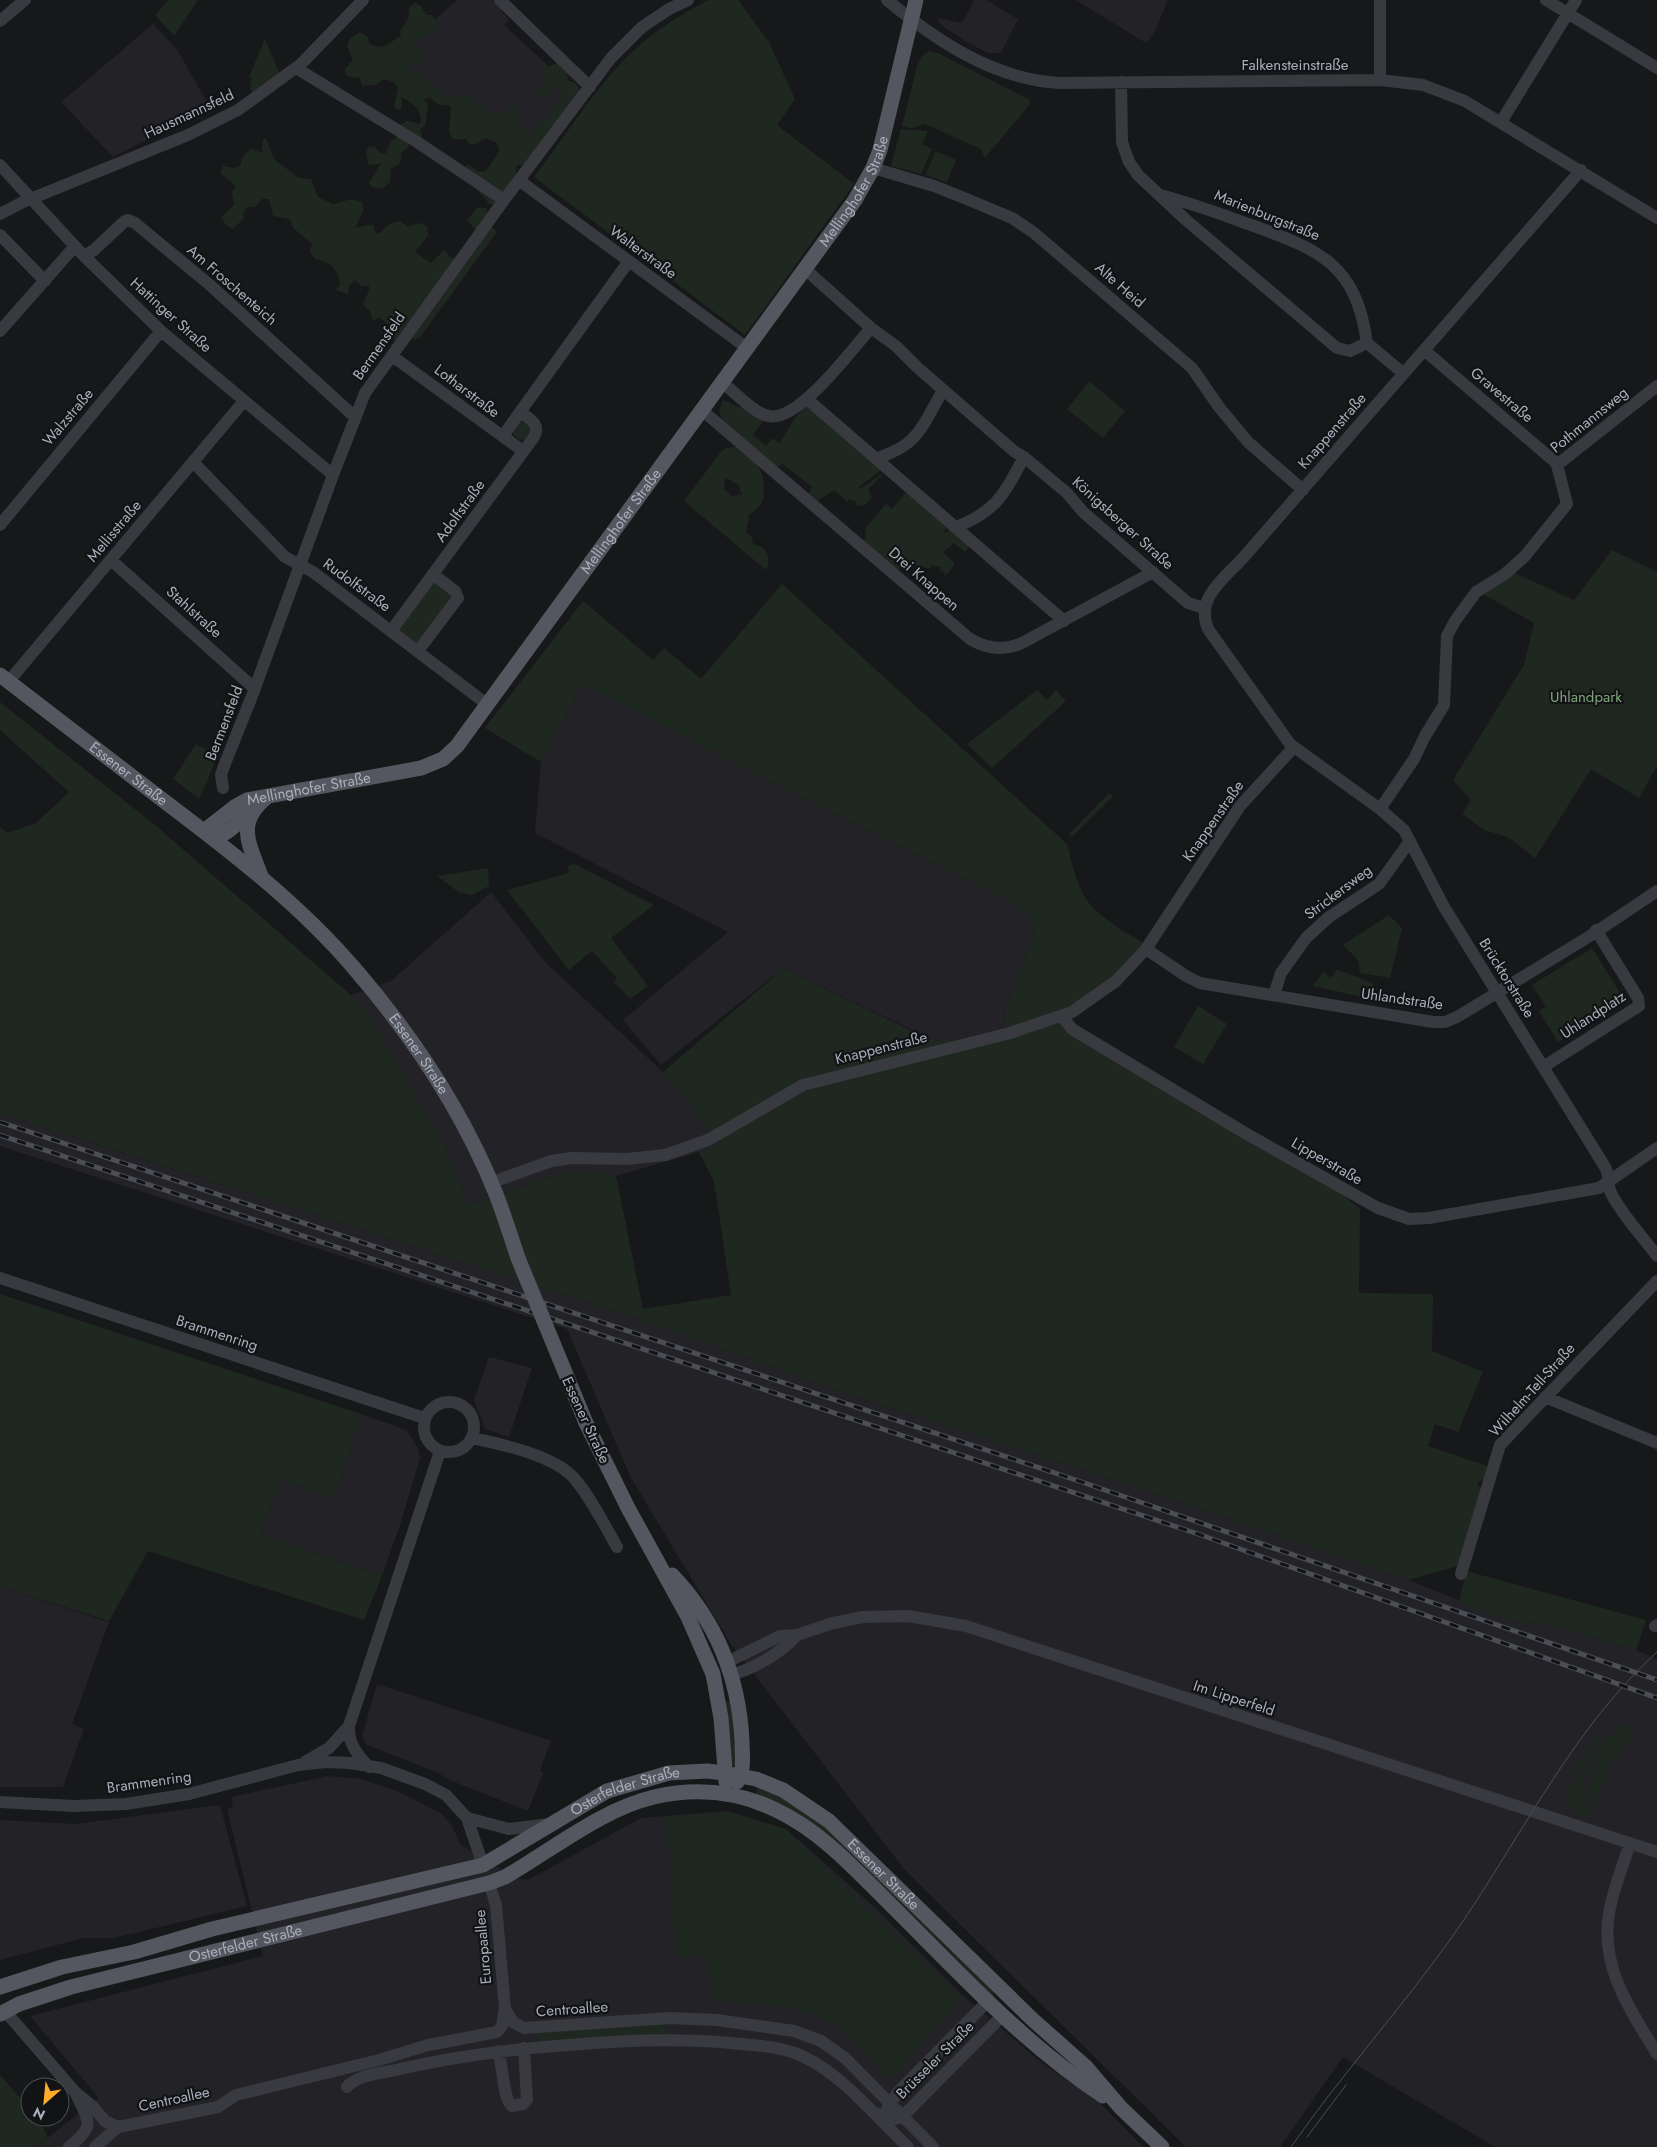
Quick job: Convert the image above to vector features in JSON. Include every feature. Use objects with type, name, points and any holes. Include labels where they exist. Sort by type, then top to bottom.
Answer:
[{"type":"main road","name":"Mellinghofer Straße","points":[[250,812],[226,834],[214,835],[204,830],[242,802],[417,769],[434,764],[457,746],[852,205],[873,168],[880,150],[912,21],[913,6],[916,0]]},
{"type":"main road","name":"Essener Straße","points":[[4,678],[204,830],[262,878],[326,937],[380,999],[431,1070],[450,1103],[490,1183],[518,1258],[586,1423],[628,1508],[661,1564],[695,1631],[712,1674],[721,1718],[724,1773],[729,1794],[775,1810],[823,1841],[1042,2052],[1121,2108]]},
{"type":"main road","points":[[262,878],[248,839],[250,812],[268,796]]},
{"type":"main road","name":"Essener Straße","points":[[661,1564],[685,1588],[699,1608],[729,1668],[740,1714],[742,1775]]},
{"type":"main road","points":[[712,1674],[729,1668]]},
{"type":"main road","name":"Osterfelder Straße","points":[[0,1987],[62,1967],[134,1952],[212,1929],[483,1865],[529,1840],[550,1824],[607,1791],[669,1773],[707,1771],[724,1773]]},
{"type":"main road","name":"Essener Straße","points":[[724,1773],[742,1775],[783,1790],[830,1821],[1010,1997],[1085,2066],[1121,2108],[1162,2147]]},
{"type":"main road","points":[[729,1794],[742,1775]]},
{"type":"main road","name":"Osterfelder Straße","points":[[2,2010],[71,1988],[490,1882],[505,1877],[591,1823],[624,1806],[654,1797],[705,1790],[729,1794]]},
{"type":"main road","points":[[483,1865],[490,1882]]},
{"type":"main road","points":[[988,2001],[1010,1997]]},
{"type":"main road","points":[[1003,2015],[1010,1997]]},
{"type":"street","points":[[0,21],[25,0]]},
{"type":"street","name":"Hausmannsfeld","points":[[0,214],[217,122],[251,102],[296,68],[331,36],[363,0]]},
{"type":"street","points":[[500,0],[590,87]]},
{"type":"street","name":"Bermensfeld","points":[[223,788],[221,775],[224,766],[255,689],[332,475],[365,393],[504,200],[626,42],[647,24],[665,4],[688,0]]},
{"type":"street","name":"Falkensteinstraße","points":[[887,0],[912,21],[961,52],[1012,76],[1040,82],[1380,80],[1410,83],[1437,89],[1465,101],[1501,122],[1657,218]]},
{"type":"street","points":[[1380,0],[1380,80]]},
{"type":"street","points":[[1546,0],[1657,68]]},
{"type":"street","points":[[1501,122],[1576,0]]},
{"type":"street","points":[[296,68],[418,142],[504,200]]},
{"type":"street","name":"Marienburgstraße","points":[[1121,82],[1121,132],[1124,148],[1138,175],[1186,220],[1334,346],[1347,351],[1366,343],[1360,312],[1353,293],[1326,258],[1284,237],[1196,205],[1160,195]]},
{"type":"street","name":"Hattinger Straße","points":[[0,165],[30,200],[161,331],[332,475]]},
{"type":"street","name":"Alte Heid","points":[[873,168],[934,186],[969,200],[1012,218],[1033,232],[1192,368],[1219,407],[1248,442],[1303,490]]},
{"type":"street","name":"Knappenstraße","points":[[1204,608],[1207,597],[1303,490],[1580,170]]},
{"type":"street","name":"Walterstraße","points":[[520,181],[747,348]]},
{"type":"street","name":"Am Froschenteich","points":[[1,327],[45,281],[80,251],[94,250],[128,220],[135,223],[210,285],[355,417]]},
{"type":"street","points":[[0,235],[45,281]]},
{"type":"street","points":[[503,436],[629,261]]},
{"type":"street","name":"Königsberger Straße","points":[[805,270],[871,328],[896,346],[943,390],[1015,452],[1024,457],[1188,603],[1204,608]]},
{"type":"street","points":[[723,383],[760,412],[769,416],[787,414],[808,399],[871,328]]},
{"type":"street","name":"Walzstraße","points":[[0,525],[161,331]]},
{"type":"street","points":[[1366,343],[1403,373]]},
{"type":"street","name":"Gravestraße","points":[[1424,350],[1557,465]]},
{"type":"street","name":"Lotharstraße","points":[[392,356],[523,451]]},
{"type":"street","name":"Pothmannsweg","points":[[1380,809],[1414,759],[1425,736],[1444,706],[1448,631],[1476,592],[1505,574],[1522,559],[1566,507],[1557,465],[1600,433],[1657,386]]},
{"type":"street","points":[[877,459],[902,447],[912,438],[924,424],[943,390]]},
{"type":"street","points":[[808,399],[1064,621]]},
{"type":"street","name":"Mellisstraße","points":[[4,678],[111,560],[244,401]]},
{"type":"street","name":"Drei Knappen","points":[[703,411],[970,640],[988,647],[1009,648],[1022,643],[1153,572]]},
{"type":"street","name":"Adolfstraße","points":[[391,631],[434,575],[537,429],[534,422],[520,412]]},
{"type":"street","points":[[956,527],[983,515],[996,503],[1024,457]]},
{"type":"street","name":"Rudolfstraße","points":[[193,462],[286,557],[299,566],[313,572],[488,705]]},
{"type":"street","name":"Stahlstraße","points":[[111,560],[255,689]]},
{"type":"street","points":[[418,651],[458,598],[455,591],[434,575]]},
{"type":"street","points":[[1204,608],[1208,629],[1294,747]]},
{"type":"street","name":"Knappenstraße","points":[[490,1183],[552,1161],[572,1158],[634,1158],[665,1155],[716,1136],[777,1098],[803,1085],[1010,1034],[1062,1016],[1082,1006],[1128,970],[1146,949],[1240,806],[1294,747]]},
{"type":"street","name":"Brücktorstraße","points":[[1294,747],[1401,826],[1444,907],[1605,1167],[1608,1173],[1608,1184],[1614,1198],[1657,1256]]},
{"type":"street","name":"Strickersweg","points":[[1274,995],[1283,970],[1306,938],[1329,917],[1379,884],[1410,841]]},
{"type":"street","name":"Uhlandstraße","points":[[1146,949],[1195,981],[1438,1023],[1453,1020],[1657,891]]},
{"type":"street","name":"Uhlandplatz","points":[[1544,1067],[1639,1006],[1638,998],[1596,930]]},
{"type":"street","name":"Lipperstraße","points":[[1062,1016],[1072,1029],[1237,1128],[1357,1197],[1395,1216],[1412,1219],[1429,1218],[1600,1188],[1608,1184]]},
{"type":"street","points":[[1608,1184],[1657,1148]]},
{"type":"street","name":"Brammenring","points":[[0,1278],[424,1418]]},
{"type":"street","name":"Wilhelm-Tell-Straße","points":[[1461,1574],[1500,1445],[1657,1281]]},
{"type":"street","points":[[1545,1397],[1657,1443]]},
{"type":"street","points":[[456,1403],[464,1407],[472,1418],[474,1427],[472,1438],[460,1449],[440,1451],[426,1438],[423,1428],[424,1418],[438,1404],[456,1403]]},
{"type":"street","points":[[472,1438],[495,1442],[561,1467],[574,1479],[617,1546]]},
{"type":"street","name":"Brammenring","points":[[0,1802],[85,1806],[162,1800],[234,1784],[298,1765],[329,1748],[348,1726],[440,1451]]},
{"type":"street","name":"Im Lipperfeld","points":[[729,1668],[742,1672],[786,1647],[797,1635],[838,1622],[884,1615],[908,1616],[966,1626],[1657,1852]]},
{"type":"street","points":[[348,1726],[351,1744],[369,1767]]},
{"type":"street","name":"Brammenring","points":[[298,1765],[338,1762],[369,1767],[389,1771],[436,1789],[454,1801],[467,1818],[483,1865]]},
{"type":"street","points":[[467,1818],[509,1829],[550,1824]]},
{"type":"street","points":[[1630,1843],[1609,1912],[1607,1949],[1618,1985],[1657,2054]]},
{"type":"street","name":"Europaallee","points":[[490,1882],[496,1905],[505,2009]]},
{"type":"street","name":"Brüsseler Straße","points":[[887,2123],[890,2103],[988,2001]]},
{"type":"street","name":"Centroallee","points":[[505,2009],[513,2022],[529,2028],[670,2018],[717,2020],[794,2030],[821,2041],[838,2052],[933,2147]]},
{"type":"street","name":"Centroallee","points":[[118,2127],[218,2107],[236,2095],[379,2060],[428,2045],[492,2033],[502,2026],[505,2009]]},
{"type":"street","points":[[2,2010],[75,2092],[92,2106],[105,2121],[118,2127],[96,2147]]},
{"type":"street","name":"Brüsseler Straße","points":[[887,2123],[903,2116],[1003,2015]]},
{"type":"street","points":[[347,2087],[354,2081],[366,2077],[439,2060],[524,2048],[670,2038],[778,2049],[793,2053],[818,2064],[870,2111],[887,2123],[908,2147]]},
{"type":"street","points":[[498,2051],[503,2064],[506,2099],[512,2106],[517,2106],[523,2104],[527,2094],[524,2048]]},
{"type":"street","points":[[70,2147],[83,2136],[88,2125],[88,2117],[75,2092]]},
{"type":"shaded area","points":[[457,0],[493,0],[509,20],[504,25],[573,90],[523,154],[385,64]]},
{"type":"shaded area","points":[[974,0],[986,0],[1018,19],[1001,53],[988,53],[965,41],[941,25],[937,18],[962,23]]},
{"type":"shaded area","points":[[1076,0],[1168,0],[1155,31],[1146,43]]},
{"type":"shaded area","points":[[153,24],[176,48],[210,107],[113,157],[61,102]]},
{"type":"shaded area","points":[[581,684],[1014,904],[1028,914],[1035,933],[1005,1010],[1004,1034],[964,1045],[945,1038],[933,1040],[784,968],[661,1065],[623,1020],[728,932],[535,833],[541,762]]},
{"type":"shaded area","points":[[491,892],[545,962],[663,1072],[721,1142],[699,1152],[616,1176],[552,1176],[469,1205],[445,1148],[351,995],[391,981]]},
{"type":"shaded area","points":[[0,1113],[636,1318],[839,1391],[1130,1485],[1408,1580],[1514,1622],[1549,1625],[1636,1650],[1657,1660],[1657,2147],[1495,2147],[1343,2057],[1280,2147],[1186,2147],[904,1869],[731,1644],[630,1476],[567,1329],[0,1146]]},
{"type":"shaded area","points":[[489,1357],[532,1368],[509,1437],[485,1429],[474,1400]]},
{"type":"shaded area","points":[[361,1414],[406,1430],[418,1448],[420,1458],[401,1522],[382,1576],[261,1534],[281,1480],[334,1499]]},
{"type":"shaded area","points":[[0,1586],[109,1622],[72,1724],[84,1729],[63,1787],[0,1787]]},
{"type":"shaded area","points":[[377,1684],[552,1741],[540,1771],[543,1773],[528,1811],[367,1745],[362,1736]]},
{"type":"shaded area","points":[[328,1776],[361,1779],[397,1791],[442,1814],[452,1826],[461,1845],[517,1878],[528,1880],[641,1818],[728,1811],[786,1829],[873,1906],[960,1993],[1042,2063],[1100,2103],[1143,2147],[36,2147],[62,2127],[70,2127],[70,2121],[99,2098],[30,2016],[263,1956],[227,1809],[233,1807],[231,1797]]},
{"type":"shaded area","points":[[220,1805],[247,1906],[114,1938],[84,1938],[0,1960],[0,1820],[76,1824]]},
{"type":"green space","points":[[169,0],[198,0],[174,36],[155,15]]},
{"type":"green space","points":[[709,0],[738,0],[769,42],[795,99],[777,125],[854,184],[745,335],[534,177],[619,65],[633,51],[669,23]]},
{"type":"green space","points":[[414,3],[420,5],[427,15],[432,15],[436,26],[431,33],[414,42],[416,46],[425,48],[423,60],[407,66],[412,71],[424,75],[454,101],[459,95],[465,95],[474,99],[494,116],[502,114],[509,107],[515,106],[520,112],[515,126],[524,129],[529,134],[553,111],[564,90],[555,88],[544,96],[539,96],[537,92],[546,78],[544,68],[557,63],[566,71],[568,80],[576,83],[580,91],[527,165],[517,165],[514,183],[496,205],[489,204],[464,177],[467,164],[480,172],[486,171],[499,152],[497,143],[486,138],[474,145],[468,143],[467,139],[452,139],[449,131],[451,108],[449,105],[439,105],[430,97],[423,100],[428,103],[425,126],[420,129],[423,141],[409,142],[409,146],[401,153],[400,163],[391,169],[390,182],[383,189],[372,187],[369,183],[381,163],[368,164],[366,152],[369,146],[375,147],[381,154],[386,153],[391,141],[398,136],[398,126],[407,121],[420,124],[421,119],[419,111],[413,104],[401,97],[402,107],[399,110],[394,108],[398,88],[394,82],[384,79],[375,85],[362,86],[360,78],[346,76],[345,69],[353,60],[347,46],[350,39],[360,32],[368,37],[369,43],[375,46],[383,47],[389,44],[401,36],[400,31],[407,21],[409,8]]},
{"type":"green space","points":[[265,39],[280,75],[253,94],[250,89],[252,78],[249,77]]},
{"type":"green space","points":[[929,51],[938,53],[1030,100],[1029,105],[985,158],[981,149],[925,124],[912,128],[902,126],[918,63],[921,57]]},
{"type":"green space","points":[[901,129],[928,131],[922,144],[932,149],[921,174],[891,166]]},
{"type":"green space","points":[[266,138],[274,159],[299,178],[311,179],[318,197],[333,204],[352,199],[362,202],[364,209],[355,228],[373,224],[376,234],[391,223],[400,221],[408,227],[418,223],[427,226],[428,236],[415,252],[431,263],[445,249],[450,258],[456,257],[477,232],[467,220],[477,208],[486,208],[492,227],[497,232],[420,337],[414,340],[409,327],[406,325],[396,341],[393,338],[394,329],[379,317],[373,321],[371,313],[363,304],[369,291],[369,286],[362,286],[355,280],[349,286],[348,294],[336,290],[340,284],[335,269],[325,262],[315,259],[310,252],[312,243],[293,228],[290,219],[273,216],[269,199],[262,199],[255,207],[247,207],[243,213],[244,218],[233,229],[226,225],[221,217],[234,205],[232,191],[236,186],[220,173],[223,166],[235,168],[240,166],[242,158],[251,148],[262,153],[263,139]]},
{"type":"green space","points":[[936,151],[956,160],[947,182],[925,175]]},
{"type":"green space","points":[[1089,381],[1125,411],[1103,438],[1067,409]]},
{"type":"green space","points":[[723,400],[740,408],[743,405],[764,421],[753,434],[766,446],[773,438],[779,443],[795,418],[808,405],[882,469],[859,487],[860,489],[885,472],[868,490],[872,498],[863,506],[856,505],[856,501],[849,499],[848,502],[834,490],[816,502],[808,496],[812,487],[783,464],[775,468],[722,419],[719,411]]},
{"type":"green space","points":[[522,422],[528,425],[531,431],[528,437],[522,440],[516,437],[513,431],[516,425]]},
{"type":"green space","points":[[735,447],[757,463],[763,477],[764,496],[761,505],[749,515],[746,532],[752,537],[753,544],[758,545],[767,553],[768,565],[766,570],[684,501],[720,453],[726,448]],"holes":[[[725,477],[740,486],[740,491],[743,494],[732,496],[724,489]]]},
{"type":"green space","points":[[907,491],[949,527],[944,531],[945,533],[951,529],[970,546],[965,552],[954,543],[943,552],[955,564],[944,578],[945,572],[940,571],[941,567],[931,565],[930,569],[915,565],[895,570],[864,544],[866,527],[886,504],[892,509]]},
{"type":"green space","name":"Uhlandpark","points":[[1612,550],[1657,572],[1657,766],[1639,798],[1591,769],[1535,858],[1508,837],[1484,830],[1462,814],[1471,800],[1453,780],[1524,665],[1534,623],[1483,594],[1514,573],[1574,600]]},
{"type":"green space","points":[[434,575],[455,591],[418,651],[391,631]]},
{"type":"green space","points":[[782,584],[1067,844],[1078,883],[1089,903],[1109,921],[1147,945],[1090,1001],[1004,1034],[1005,1010],[1035,933],[1028,914],[1014,904],[581,684],[541,762],[485,728],[583,601],[653,660],[664,648],[701,679]]},
{"type":"green space","points":[[1037,690],[1047,700],[1056,690],[1066,701],[992,768],[967,744]]},
{"type":"green space","points":[[0,702],[155,825],[351,995],[375,1024],[445,1148],[469,1205],[552,1176],[582,1171],[616,1176],[643,1309],[731,1295],[714,1181],[699,1152],[720,1142],[663,1072],[784,968],[933,1040],[945,1038],[964,1045],[1061,1017],[1312,1170],[1360,1209],[1359,1293],[1433,1294],[1432,1351],[1483,1372],[1458,1432],[1435,1424],[1428,1446],[1487,1466],[1484,1479],[1477,1483],[1481,1489],[1458,1566],[1408,1580],[1130,1485],[839,1391],[636,1318],[0,1113],[0,827],[8,833],[36,823],[69,792],[0,730]]},
{"type":"green space","points":[[196,744],[218,756],[199,799],[173,779]]},
{"type":"green space","points":[[1109,793],[1113,796],[1072,837],[1069,834]]},
{"type":"green space","points":[[575,864],[654,905],[611,938],[648,986],[630,999],[614,982],[617,978],[592,951],[569,970],[507,890],[569,873],[568,866]]},
{"type":"green space","points":[[488,868],[489,886],[472,895],[460,893],[437,876]]},
{"type":"green space","points":[[1389,915],[1402,928],[1390,978],[1360,973],[1358,960],[1343,945]]},
{"type":"green space","points":[[1592,948],[1625,1001],[1558,1042],[1539,1011],[1546,1006],[1532,985]]},
{"type":"green space","points":[[1337,970],[1371,983],[1373,985],[1372,999],[1313,986],[1323,972],[1331,978]]},
{"type":"green space","points":[[1198,1006],[1227,1024],[1203,1064],[1174,1047]]},
{"type":"green space","points":[[0,1294],[361,1414],[334,1499],[281,1480],[261,1534],[382,1576],[364,1620],[148,1551],[109,1621],[0,1586]]},
{"type":"green space","points":[[1466,1571],[1646,1620],[1636,1650],[1549,1625],[1514,1622],[1459,1602]]},
{"type":"green space","points":[[732,1700],[736,1764],[733,1766],[730,1765],[725,1702]]},
{"type":"green space","points":[[1608,1719],[1589,1758],[1560,1788]]},
{"type":"green space","points":[[1621,1724],[1630,1727],[1632,1736],[1617,1759],[1612,1758],[1592,1819],[1571,1813],[1572,1810],[1589,1810],[1593,1806],[1594,1801],[1587,1786],[1597,1770],[1594,1756],[1604,1738],[1612,1735]]},
{"type":"green space","points":[[1589,1764],[1592,1765],[1592,1772],[1584,1780],[1582,1786],[1589,1805],[1561,1808],[1571,1800],[1571,1796],[1564,1791]]},
{"type":"green space","points":[[759,1786],[773,1791],[818,1818],[991,1986],[994,1997],[846,1855],[754,1797]]},
{"type":"green space","points":[[728,1813],[786,1829],[959,1998],[955,2008],[889,2080],[858,2045],[833,2025],[818,2017],[786,2008],[719,2001],[713,1994],[710,1994],[707,1956],[677,1958],[666,1817]]},
{"type":"green space","points":[[668,2024],[668,2034],[540,2042],[539,2033]]},
{"type":"green space","points":[[0,2075],[20,2098],[20,2127],[42,2127],[48,2137],[36,2147],[0,2147]]},
{"type":"tram line","points":[[1291,2147],[1452,1937],[1547,1788],[1598,1716],[1626,1683],[1657,1652]]},
{"type":"tram line","points":[[1307,2137],[1346,2085]]},
{"type":"railway","points":[[0,1122],[1070,1478],[1657,1680]]},
{"type":"railway","points":[[0,1135],[1201,1535],[1657,1698]]}]
